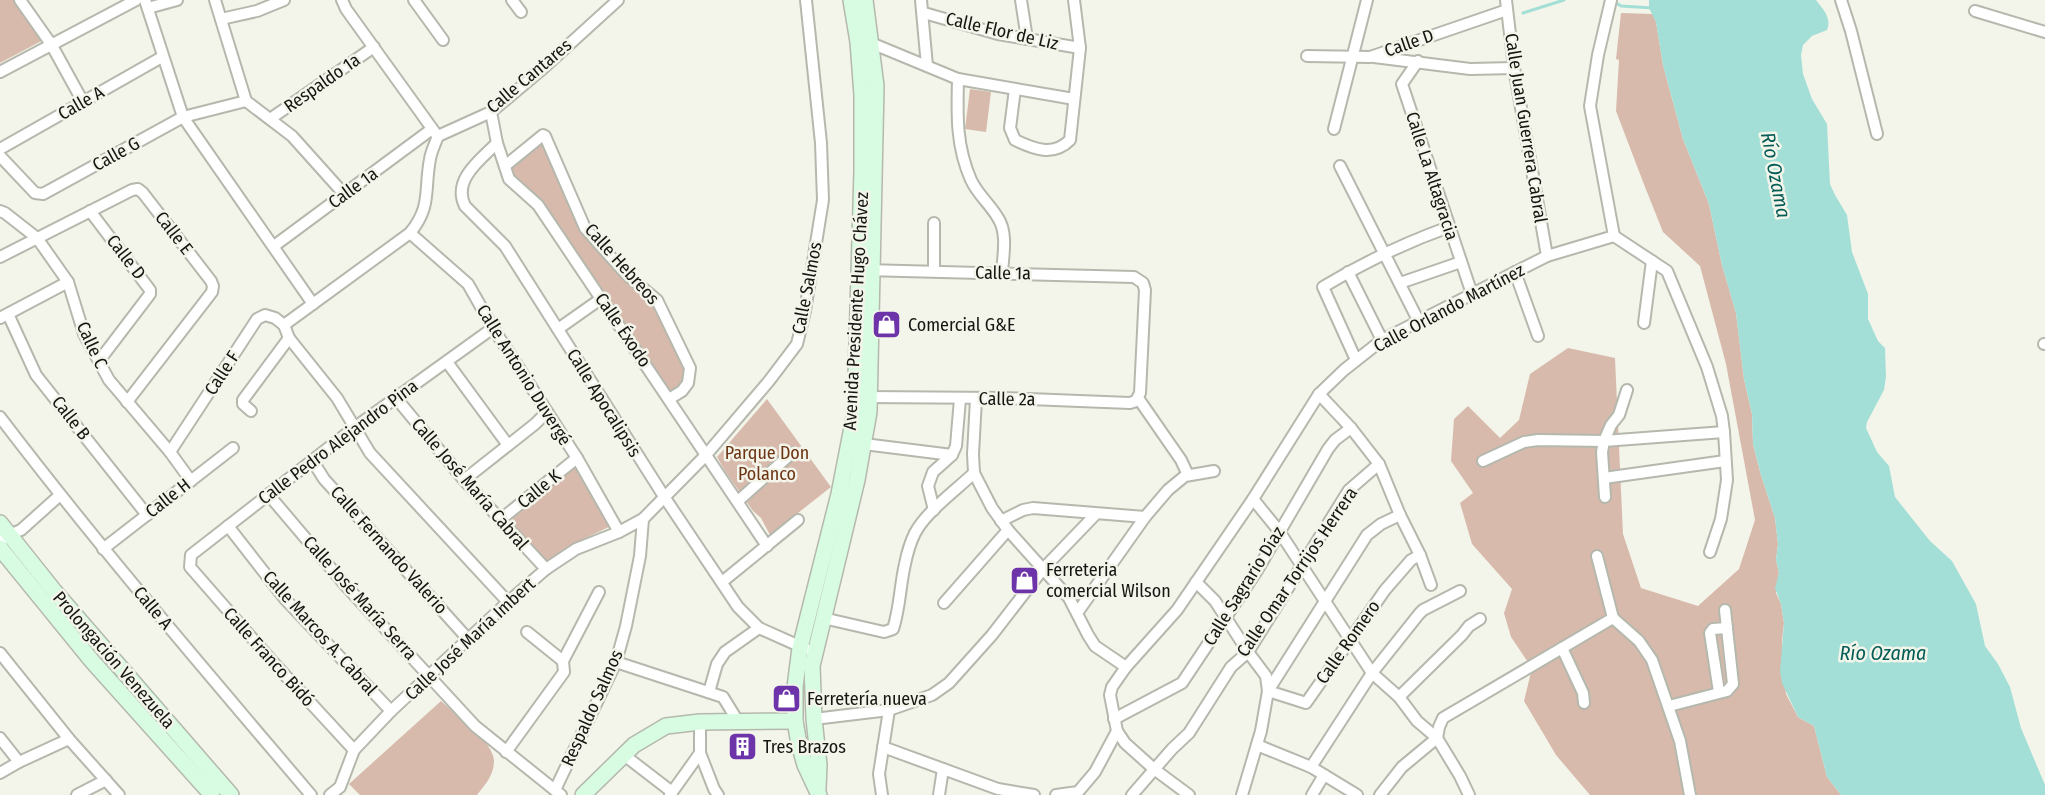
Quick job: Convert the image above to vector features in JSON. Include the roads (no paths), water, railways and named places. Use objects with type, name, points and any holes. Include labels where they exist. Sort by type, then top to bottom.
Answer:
[{"type":"main road","name":"Avenida Presidente Hugo Chávez","points":[[812,765],[795,721],[796,676],[824,618],[864,444],[862,397],[866,270],[876,86],[851,0]]},
{"type":"main road","name":"Avenida Presidente Hugo Chávez","points":[[865,0],[865,42]]},
{"type":"main road","name":"Avenida Presidente Hugo Chávez","points":[[815,794],[812,765],[814,719],[812,666],[807,650],[855,412],[862,397]]},
{"type":"main road","name":"Prolongación Venezuela","points":[[6,542],[92,661],[212,795]]},
{"type":"main road","name":"Prolongación Venezuela","points":[[6,542],[231,795]]},
{"type":"main road","points":[[583,795],[634,745],[666,726],[700,722],[795,721]]},
{"type":"street","points":[[20,0],[51,44],[83,102]]},
{"type":"street","points":[[0,72],[136,0]]},
{"type":"street","points":[[177,0],[146,4],[183,117],[313,304]]},
{"type":"street","points":[[215,0],[246,101],[292,136],[344,194]]},
{"type":"street","points":[[342,0],[346,9],[435,133],[430,159],[428,191],[424,210],[410,233],[284,325],[289,338],[337,398],[370,453],[508,602]]},
{"type":"street","points":[[414,0],[443,40]]},
{"type":"street","points":[[512,0],[521,12]]},
{"type":"street","name":"Calle Salmos","points":[[643,519],[706,455],[769,381],[796,344],[805,311],[823,200],[821,143],[806,0]]},
{"type":"street","points":[[921,0],[924,13],[927,66]]},
{"type":"street","points":[[1021,0],[1027,39]]},
{"type":"street","points":[[1015,89],[1010,128],[1015,140],[1034,149],[1055,150],[1070,140],[1080,48],[1074,0]]},
{"type":"street","points":[[1334,129],[1367,0]]},
{"type":"street","points":[[1841,0],[1877,134]]},
{"type":"street","points":[[221,19],[249,14],[280,1]]},
{"type":"street","name":"Calle Cantares","points":[[435,133],[491,112],[540,71],[614,1]]},
{"type":"street","points":[[1611,3],[1598,55],[1590,106],[1614,236],[1667,271],[1707,367],[1722,416],[1727,480],[1721,519],[1710,552]]},
{"type":"street","name":"Calle D","points":[[1307,56],[1370,57],[1506,5]]},
{"type":"street","name":"Calle Juan Guerrera Cabral","points":[[1506,5],[1514,68],[1547,256]]},
{"type":"street","points":[[1975,12],[2045,32]]},
{"type":"street","name":"Calle Flor de Liz","points":[[924,13],[998,34],[1080,48]]},
{"type":"street","points":[[865,42],[958,79],[1074,99]]},
{"type":"street","name":"Respaldo 1a","points":[[270,119],[374,47]]},
{"type":"street","name":"Calle A","points":[[0,149],[162,57]]},
{"type":"street","points":[[1370,57],[1470,69],[1514,68]]},
{"type":"street","name":"Calle La Altagracia","points":[[1418,61],[1402,84],[1472,294]]},
{"type":"street","points":[[958,79],[956,123],[958,137],[970,179],[999,218],[1003,228],[1002,273]]},
{"type":"street","name":"Calle G","points":[[0,156],[35,193],[43,194],[183,117],[246,101]]},
{"type":"street","name":"Calle Éxodo","points":[[491,112],[497,143],[509,179],[538,205],[767,546]]},
{"type":"street","name":"Calle 1a","points":[[274,246],[344,194],[435,133]]},
{"type":"street","name":"Calle Hebreos","points":[[505,166],[543,135],[545,136],[585,228],[626,274],[657,300],[690,368],[688,383],[682,391],[669,399]]},
{"type":"street","name":"Calle Apocalipsis","points":[[497,143],[461,184],[461,198],[465,206],[505,246],[665,498],[738,608],[759,628],[807,650]]},
{"type":"street","points":[[1340,166],[1419,322]]},
{"type":"street","name":"Calle E","points":[[0,257],[138,189],[213,286],[212,292],[127,402]]},
{"type":"street","name":"Calle C","points":[[0,211],[37,238],[68,282],[84,334],[109,380],[191,481]]},
{"type":"street","name":"Calle D","points":[[90,211],[150,290],[150,294],[99,361]]},
{"type":"street","points":[[934,223],[934,271]]},
{"type":"street","points":[[1356,360],[1323,287],[1413,239],[1449,227]]},
{"type":"street","name":"Calle Antonio Duvergé","points":[[410,233],[468,284],[493,328],[577,458],[619,532]]},
{"type":"street","name":"Calle Orlando Martínez","points":[[1117,731],[1110,695],[1112,687],[1126,667],[1177,610],[1253,499],[1319,394],[1382,340],[1547,256],[1614,236]]},
{"type":"street","points":[[1644,323],[1652,261]]},
{"type":"street","points":[[1400,283],[1461,262]]},
{"type":"street","name":"Calle 1a","points":[[866,270],[1134,276],[1143,283],[1145,290],[1139,395]]},
{"type":"street","points":[[1348,272],[1382,340]]},
{"type":"street","points":[[1515,272],[1538,336]]},
{"type":"street","points":[[4,316],[68,282]]},
{"type":"street","points":[[558,329],[602,298]]},
{"type":"street","name":"Calle F","points":[[170,453],[257,319],[265,315],[275,318],[284,325]]},
{"type":"street","name":"Calle B","points":[[4,316],[36,375],[147,514]]},
{"type":"street","name":"Calle Pedro Alejandro Pina","points":[[189,561],[191,555],[312,460],[493,328]]},
{"type":"street","points":[[251,411],[243,404],[243,400],[289,338]]},
{"type":"street","points":[[447,362],[508,445]]},
{"type":"street","points":[[1605,496],[1602,452],[1604,441],[1611,425],[1619,416],[1627,390]]},
{"type":"street","points":[[1319,394],[1351,428],[1379,464],[1431,585]]},
{"type":"street","points":[[1139,395],[1181,460],[1188,475]]},
{"type":"street","name":"Calle 2a","points":[[862,397],[1002,398],[1130,403],[1139,395]]},
{"type":"street","name":"Calle José María Cabral","points":[[396,398],[464,480],[546,569]]},
{"type":"street","points":[[934,510],[928,486],[933,472],[952,455],[956,446],[960,399]]},
{"type":"street","points":[[976,399],[974,473],[1004,526],[1069,598],[1095,646],[1126,667]]},
{"type":"street","points":[[464,480],[547,412]]},
{"type":"street","name":"Calle A","points":[[0,417],[104,549],[311,795]]},
{"type":"street","name":"Calle Sagrario Díaz","points":[[1114,719],[1182,683],[1258,569],[1328,449],[1335,440],[1351,428]]},
{"type":"street","points":[[1483,461],[1524,442],[1538,440],[1604,441],[1724,432]]},
{"type":"street","points":[[864,444],[952,455]]},
{"type":"street","name":"Calle H","points":[[104,549],[233,448]]},
{"type":"street","points":[[738,501],[792,453]]},
{"type":"street","name":"Calle K","points":[[500,520],[577,458]]},
{"type":"street","name":"Calle Fernando Valerio","points":[[312,460],[324,479],[468,639]]},
{"type":"street","points":[[1604,478],[1725,461]]},
{"type":"street","name":"Calle Omar Torrijos Herrera","points":[[1134,794],[1172,749],[1190,733],[1232,667],[1248,652],[1349,490],[1379,464]]},
{"type":"street","points":[[1077,613],[1145,517],[1168,490],[1188,475],[1214,471]]},
{"type":"street","points":[[824,618],[884,632],[893,628],[910,544],[916,531],[934,510],[974,473]]},
{"type":"street","name":"Calle José María Serra","points":[[268,494],[346,585],[475,726],[558,792]]},
{"type":"street","points":[[6,542],[60,495]]},
{"type":"street","points":[[1253,499],[1279,531],[1372,673],[1400,697],[1417,721],[1437,738],[1460,776],[1468,795]]},
{"type":"street","points":[[944,603],[1004,526],[1023,510],[1033,508],[1095,515],[1145,517]]},
{"type":"street","points":[[814,719],[889,710],[932,695],[948,683],[992,635],[1043,569],[1095,515]]},
{"type":"street","points":[[1268,691],[1367,535],[1381,524],[1400,515]]},
{"type":"street","name":"Calle José María Imbert","points":[[330,795],[340,787],[354,750],[391,711],[508,602],[546,569],[576,549],[619,532],[643,519]]},
{"type":"street","name":"Respaldo Salmos","points":[[558,792],[616,662],[640,556],[643,519]]},
{"type":"street","points":[[722,582],[798,520]]},
{"type":"street","name":"Calle Marcos A. Cabral","points":[[228,526],[285,599],[391,711]]},
{"type":"street","name":"Calle Romero","points":[[1268,691],[1306,702],[1385,590],[1411,561],[1420,555]]},
{"type":"street","points":[[1598,556],[1612,618],[1646,650],[1652,660],[1680,741],[1690,795]]},
{"type":"street","name":"Calle Franco Bidó","points":[[189,561],[190,567],[257,644],[354,750]]},
{"type":"street","points":[[1196,582],[1215,601],[1266,676],[1268,691],[1266,711],[1242,795]]},
{"type":"street","points":[[1311,767],[1372,673],[1424,610],[1460,591]]},
{"type":"street","points":[[506,752],[564,672],[563,661],[599,592]]},
{"type":"street","points":[[1669,706],[1727,691],[1733,684],[1725,610]]},
{"type":"street","points":[[1380,795],[1402,767],[1437,738],[1443,718],[1612,618]]},
{"type":"street","points":[[1400,697],[1469,626],[1480,619]]},
{"type":"street","points":[[709,692],[717,664],[725,652],[759,628]]},
{"type":"street","points":[[1719,692],[1710,633],[1713,629],[1727,628]]},
{"type":"street","points":[[527,632],[563,661]]},
{"type":"street","points":[[1562,648],[1583,693],[1584,703]]},
{"type":"street","points":[[0,653],[69,739],[119,795]]},
{"type":"street","points":[[616,662],[723,698],[740,723]]},
{"type":"street","points":[[882,795],[879,774],[889,710]]},
{"type":"street","points":[[700,722],[700,753],[718,795]]},
{"type":"street","points":[[1056,795],[1078,794],[1095,772],[1117,731],[1125,743],[1154,769],[1189,795]]},
{"type":"street","points":[[0,738],[19,762]]},
{"type":"street","points":[[0,773],[69,739]]},
{"type":"street","points":[[1257,745],[1311,767],[1357,795]]},
{"type":"street","points":[[883,747],[1007,793],[1035,795]]},
{"type":"street","points":[[624,755],[671,794],[700,753]]},
{"type":"street","points":[[939,795],[943,769]]},
{"type":"street","points":[[1312,795],[1324,775]]},
{"type":"street","points":[[77,795],[106,780]]},
{"type":"water","name":"Río Ozama","points":[[1649,0],[1816,0],[1826,14],[1827,30],[1812,36],[1803,45],[1801,55],[1803,74],[1812,99],[1827,124],[1830,184],[1847,215],[1852,252],[1868,294],[1868,319],[1878,341],[1885,348],[1884,390],[1866,428],[1877,452],[1889,466],[1895,497],[1930,541],[1952,561],[1976,604],[1985,646],[2010,687],[2021,728],[2045,785],[2045,795],[1841,795],[1827,777],[1814,726],[1798,717],[1782,683],[1780,671],[1784,623],[1781,604],[1775,588],[1779,573],[1776,560],[1778,544],[1775,518],[1753,444],[1752,414],[1744,379],[1736,313],[1722,265],[1709,204],[1683,139],[1663,65],[1656,22],[1649,8]]},
{"type":"waterway","points":[[1523,13],[1564,0]]},
{"type":"waterway","points":[[1613,1],[1621,6],[1653,8]]},
{"type":"place","name":"Comercial G&E","points":[[887,325]]},
{"type":"place","name":"Ferreteria comercial Wilson","points":[[1025,580]]},
{"type":"place","name":"Ferretería nueva","points":[[786,699]]},
{"type":"place","name":"Tres Brazos","points":[[742,747]]},
{"type":"park label","name":"Parque Don Polanco","points":[[767,463]]}]
